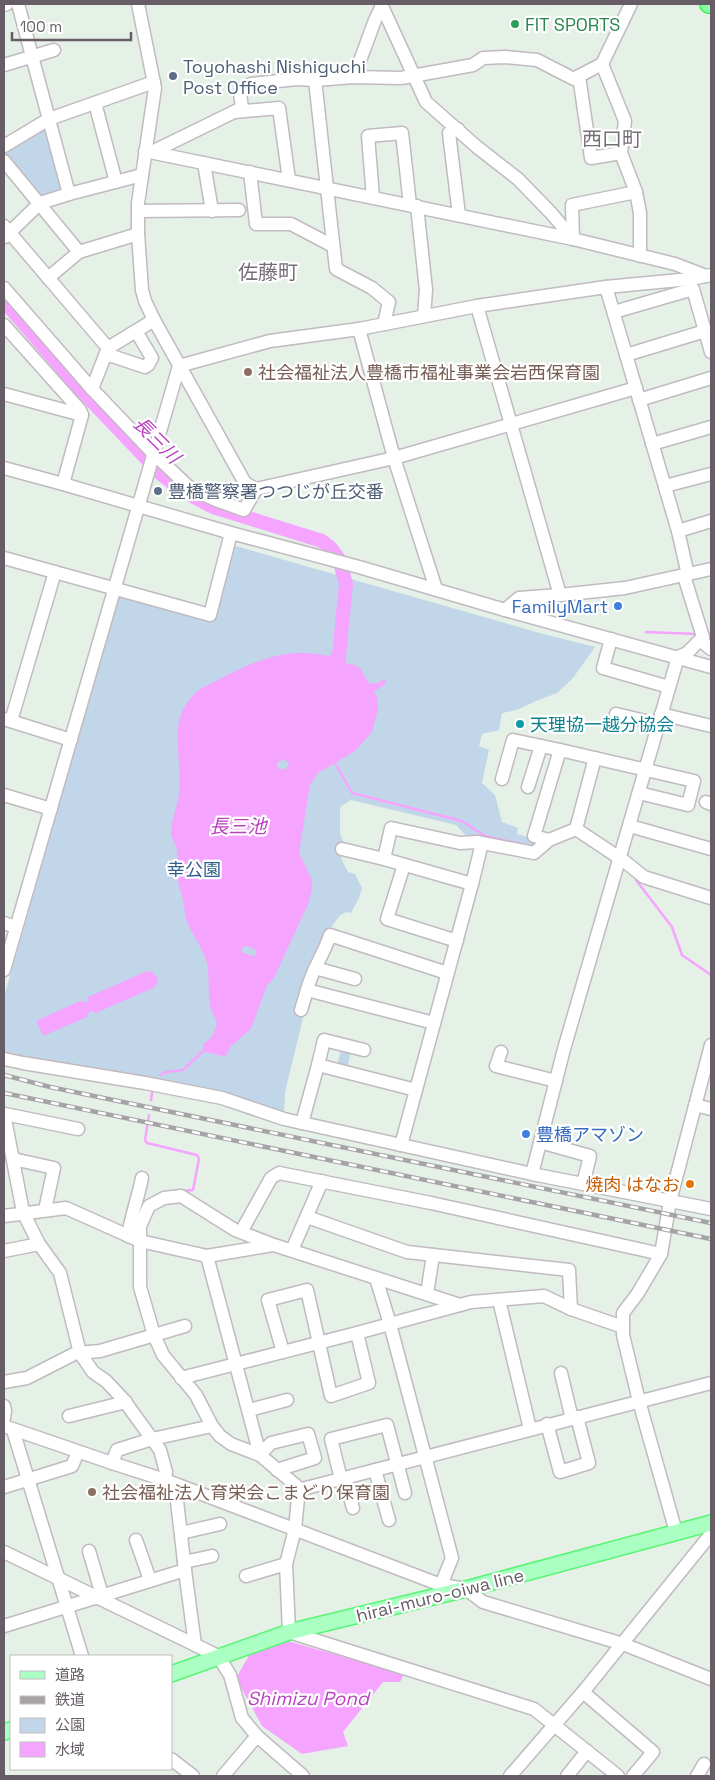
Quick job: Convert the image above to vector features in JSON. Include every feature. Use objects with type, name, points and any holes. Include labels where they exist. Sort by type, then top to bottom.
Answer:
[{"type":"main road","name":"hirai-muro-oiwa line","points":[[172,1674],[289,1632],[466,1590],[711,1523]]},
{"type":"street","points":[[18,4],[69,194]]},
{"type":"street","points":[[138,4],[155,88],[149,152],[142,175],[138,211],[142,290],[154,320],[245,483],[256,489],[394,458],[511,426],[711,378]]},
{"type":"street","points":[[149,152],[242,108],[240,93],[251,84],[296,79],[414,76],[473,65],[483,58],[505,57],[537,60],[574,79],[602,64],[631,4]]},
{"type":"street","points":[[381,5],[426,102],[477,147],[518,179],[573,239]]},
{"type":"street","points":[[354,77],[381,5]]},
{"type":"street","points":[[4,65],[54,50]]},
{"type":"street","points":[[602,64],[625,122],[621,153],[636,192],[640,213],[640,256]]},
{"type":"street","points":[[579,76],[591,158],[621,153]]},
{"type":"street","points":[[315,80],[336,270],[372,288],[389,302],[384,324]]},
{"type":"street","points":[[4,146],[49,119],[154,82]]},
{"type":"street","points":[[95,103],[116,182]]},
{"type":"street","points":[[234,112],[279,108],[289,180]]},
{"type":"street","points":[[458,129],[449,133],[459,215]]},
{"type":"street","points":[[373,197],[368,136],[402,133],[426,290],[424,316]]},
{"type":"street","points":[[149,152],[573,239],[674,264],[708,276]]},
{"type":"street","points":[[4,161],[79,252]]},
{"type":"street","points":[[204,163],[212,211]]},
{"type":"street","points":[[250,172],[256,224],[291,224],[333,246]]},
{"type":"street","points":[[136,330],[152,358],[145,367],[107,351],[48,278],[5,232],[40,203],[142,175]]},
{"type":"street","points":[[573,239],[572,205],[636,192]]},
{"type":"street","points":[[138,211],[239,210]]},
{"type":"street","points":[[48,278],[79,252],[138,234]]},
{"type":"street","points":[[180,366],[270,341],[359,329],[477,306],[708,276]]},
{"type":"street","points":[[4,288],[92,389],[154,454],[191,489],[244,510],[256,489]]},
{"type":"street","points":[[532,1174],[556,1081],[678,657],[687,653],[703,637],[686,575],[678,530],[606,288]]},
{"type":"street","points":[[614,312],[692,288],[711,352]]},
{"type":"street","points":[[477,306],[560,594]]},
{"type":"street","points":[[92,389],[107,351],[136,330],[154,320]]},
{"type":"street","points":[[4,324],[80,410],[82,415],[64,484]]},
{"type":"street","points":[[359,329],[394,458],[436,589]]},
{"type":"street","points":[[626,356],[705,331]]},
{"type":"street","points":[[4,970],[10,925],[51,809],[180,366]]},
{"type":"street","points":[[4,394],[82,415]]},
{"type":"street","points":[[652,444],[711,427]]},
{"type":"street","points":[[4,468],[231,534],[436,589],[711,667]]},
{"type":"street","points":[[665,486],[711,474]]},
{"type":"street","points":[[678,530],[711,521]]},
{"type":"street","points":[[4,558],[210,615],[231,534]]},
{"type":"street","points":[[505,610],[519,598],[625,588],[711,569]]},
{"type":"street","points":[[55,572],[7,720],[71,740]]},
{"type":"street","points":[[611,639],[603,668],[669,687]]},
{"type":"street","points":[[700,640],[711,649]]},
{"type":"street","points":[[616,714],[711,726]]},
{"type":"street","points":[[502,779],[513,740],[694,781],[688,805],[639,793]]},
{"type":"street","points":[[528,787],[541,746]]},
{"type":"street","points":[[549,840],[534,836],[560,750]]},
{"type":"street","points":[[576,829],[595,758]]},
{"type":"street","points":[[4,795],[51,809]]},
{"type":"street","points":[[630,826],[711,849]]},
{"type":"street","points":[[384,858],[391,828],[460,843],[482,843],[534,853],[549,840],[576,829]]},
{"type":"street","points":[[576,829],[644,877],[711,898]]},
{"type":"street","points":[[401,1145],[482,843]]},
{"type":"street","points":[[342,849],[384,858],[472,884]]},
{"type":"street","points":[[404,865],[388,919],[457,941]]},
{"type":"street","points":[[301,1010],[312,974],[324,953],[330,935],[447,973]]},
{"type":"street","points":[[315,968],[356,978]]},
{"type":"street","points":[[307,990],[434,1023]]},
{"type":"street","points":[[302,1123],[324,1040],[364,1050]]},
{"type":"street","points":[[676,1532],[639,1401],[623,1335],[622,1313],[638,1293],[661,1254],[670,1201],[711,1045]]},
{"type":"street","points":[[501,1052],[496,1066],[556,1081]]},
{"type":"street","points":[[4,1059],[23,1064],[145,1083],[222,1098],[265,1114],[302,1123],[532,1174],[711,1209]]},
{"type":"street","points":[[318,1065],[416,1090]]},
{"type":"street","points":[[695,1105],[711,1109]]},
{"type":"street","points":[[78,1129],[4,1114],[23,1212],[38,1244],[60,1273],[80,1352],[93,1372],[106,1381],[126,1402],[160,1450],[170,1482],[181,1533],[195,1645]]},
{"type":"street","points":[[540,1142],[590,1156],[584,1184]]},
{"type":"street","points":[[13,1159],[54,1168],[45,1210]]},
{"type":"street","points":[[241,1232],[271,1178],[279,1173],[661,1254]]},
{"type":"street","points":[[142,1178],[131,1216],[140,1287],[154,1335],[163,1355],[196,1395],[212,1426],[220,1436],[231,1444],[260,1455],[299,1488],[302,1489],[711,1383]]},
{"type":"street","points":[[292,1250],[322,1181]]},
{"type":"street","points":[[134,1239],[149,1206],[164,1198],[181,1196],[221,1223],[274,1245],[460,1305]]},
{"type":"street","points":[[4,1216],[23,1212],[66,1208],[134,1239],[207,1256],[274,1245]]},
{"type":"street","points":[[307,1217],[407,1252],[569,1270],[571,1309]]},
{"type":"street","points":[[4,1251],[38,1244]]},
{"type":"street","points":[[427,1294],[432,1255]]},
{"type":"street","points":[[207,1256],[260,1455]]},
{"type":"street","points":[[376,1278],[452,1558],[441,1585]]},
{"type":"street","points":[[283,1352],[268,1300],[307,1290],[331,1396],[369,1383],[357,1333]]},
{"type":"street","points":[[181,1378],[471,1302],[544,1296],[571,1309],[623,1327]]},
{"type":"street","points":[[499,1300],[530,1429]]},
{"type":"street","points":[[4,1382],[27,1378],[64,1358],[80,1352],[100,1351],[185,1326]]},
{"type":"street","points":[[547,1424],[560,1472],[589,1463],[561,1373]]},
{"type":"street","points":[[249,1410],[287,1400]]},
{"type":"street","points":[[68,1416],[126,1402]]},
{"type":"street","points":[[4,1406],[6,1411],[4,1418]]},
{"type":"street","points":[[353,1508],[331,1439],[387,1425],[405,1493]]},
{"type":"street","points":[[112,1464],[117,1450],[152,1439],[212,1426]]},
{"type":"street","points":[[8,1428],[170,1482],[441,1585],[466,1590],[483,1602],[623,1644],[711,1679]]},
{"type":"street","points":[[8,1428],[28,1480],[82,1655]]},
{"type":"street","points":[[260,1455],[271,1443],[308,1434],[315,1458],[277,1470]]},
{"type":"street","points":[[4,1487],[72,1466],[78,1452]]},
{"type":"street","points":[[375,1470],[389,1520]]},
{"type":"street","points":[[299,1488],[295,1529],[286,1564],[289,1632],[534,1709],[587,1751],[603,1772],[618,1776]]},
{"type":"street","points":[[181,1533],[220,1524]]},
{"type":"street","points":[[510,1776],[623,1644],[711,1534]]},
{"type":"street","points":[[136,1540],[150,1580]]},
{"type":"street","points":[[89,1551],[99,1596]]},
{"type":"street","points":[[4,1552],[99,1596],[218,1656],[230,1675],[242,1718],[257,1736],[303,1776]]},
{"type":"street","points":[[4,1626],[150,1580],[212,1556]]},
{"type":"street","points":[[246,1576],[286,1564]]},
{"type":"street","points":[[583,1692],[653,1752],[632,1776]]},
{"type":"street","points":[[223,1776],[257,1736]]},
{"type":"street","points":[[567,1776],[587,1751]]},
{"type":"street","points":[[172,1760],[193,1776]]},
{"type":"street","points":[[697,1776],[704,1764]]},
{"type":"green space","points":[[44,125],[65,190],[43,199],[4,157],[4,149]]},
{"type":"green space","name":"幸公園","points":[[236,546],[536,632],[595,647],[573,678],[557,693],[517,710],[502,713],[499,730],[482,734],[479,746],[489,750],[482,783],[495,795],[502,822],[518,828],[517,834],[543,841],[533,850],[470,840],[456,825],[351,800],[340,807],[340,834],[345,845],[341,858],[348,872],[355,874],[362,888],[351,913],[347,912],[340,915],[330,929],[304,1014],[285,1092],[284,1115],[4,1055],[4,997],[119,597],[123,595],[212,619],[232,548]]},
{"type":"green space","points":[[341,1049],[351,1051],[347,1069],[337,1067]]},
{"type":"water","name":"長三池","points":[[333,651],[344,655],[347,664],[360,668],[370,684],[378,683],[384,679],[386,683],[374,692],[378,699],[378,709],[372,732],[355,751],[318,773],[310,785],[299,853],[312,880],[309,902],[274,978],[267,985],[251,1029],[230,1047],[227,1055],[223,1056],[205,1052],[203,1049],[204,1043],[213,1034],[217,1022],[210,1007],[207,963],[186,919],[177,878],[177,849],[171,833],[179,792],[178,737],[182,712],[189,700],[200,689],[257,662],[294,653],[329,656]],"holes":[[[283,759],[289,763],[287,768],[283,770],[278,768],[277,763]],[[246,946],[256,950],[256,955],[243,953],[241,949]]]},
{"type":"water","points":[[151,971],[158,978],[157,984],[153,988],[96,1013],[90,1011],[87,1017],[43,1036],[36,1021],[80,1001],[87,1003],[88,997]]},
{"type":"water","name":"Shimizu Pond","points":[[284,1640],[404,1674],[400,1682],[383,1682],[343,1732],[348,1746],[302,1754],[262,1726],[236,1678],[251,1652]]},
{"type":"waterway","name":"長三川","points":[[4,301],[80,389],[161,474],[181,490],[213,507],[322,541],[331,548],[339,559],[346,584],[339,656]]},
{"type":"waterway","points":[[646,632],[697,634]]},
{"type":"waterway","points":[[335,763],[352,793],[462,821],[485,836],[521,844]]},
{"type":"waterway","points":[[636,880],[672,927],[682,955],[711,975]]},
{"type":"waterway","points":[[160,1075],[166,1072],[183,1070],[204,1050]]},
{"type":"waterway","points":[[151,1100],[152,1093]]},
{"type":"waterway","points":[[149,1115],[145,1140],[147,1143],[197,1155],[199,1159],[193,1190],[182,1191]]},
{"type":"railway","points":[[4,1075],[50,1087],[711,1223]]},
{"type":"railway","points":[[4,1093],[711,1239]]},
{"type":"place","name":"FIT SPORTS","points":[[515,24]]},
{"type":"place","name":"Toyohashi Nishiguchi Post Office","points":[[173,76]]},
{"type":"place","name":"社会福祉法人豊橋市福祉事業会岩西保育園","points":[[248,372]]},
{"type":"place","name":"豊橋警察署つつじが丘交番","points":[[158,491]]},
{"type":"place","name":"FamilyMart","points":[[618,606]]},
{"type":"place","name":"天理協一越分協会","points":[[520,724]]},
{"type":"place","name":"豊橋アマゾン","points":[[526,1134]]},
{"type":"place","name":"焼肉 はなお","points":[[690,1184]]},
{"type":"place","name":"社会福祉法人育栄会こまどり保育園","points":[[92,1492]]},
{"type":"district","name":"西口町","points":[[612,139]]},
{"type":"district","name":"佐藤町","points":[[268,272]]}]
